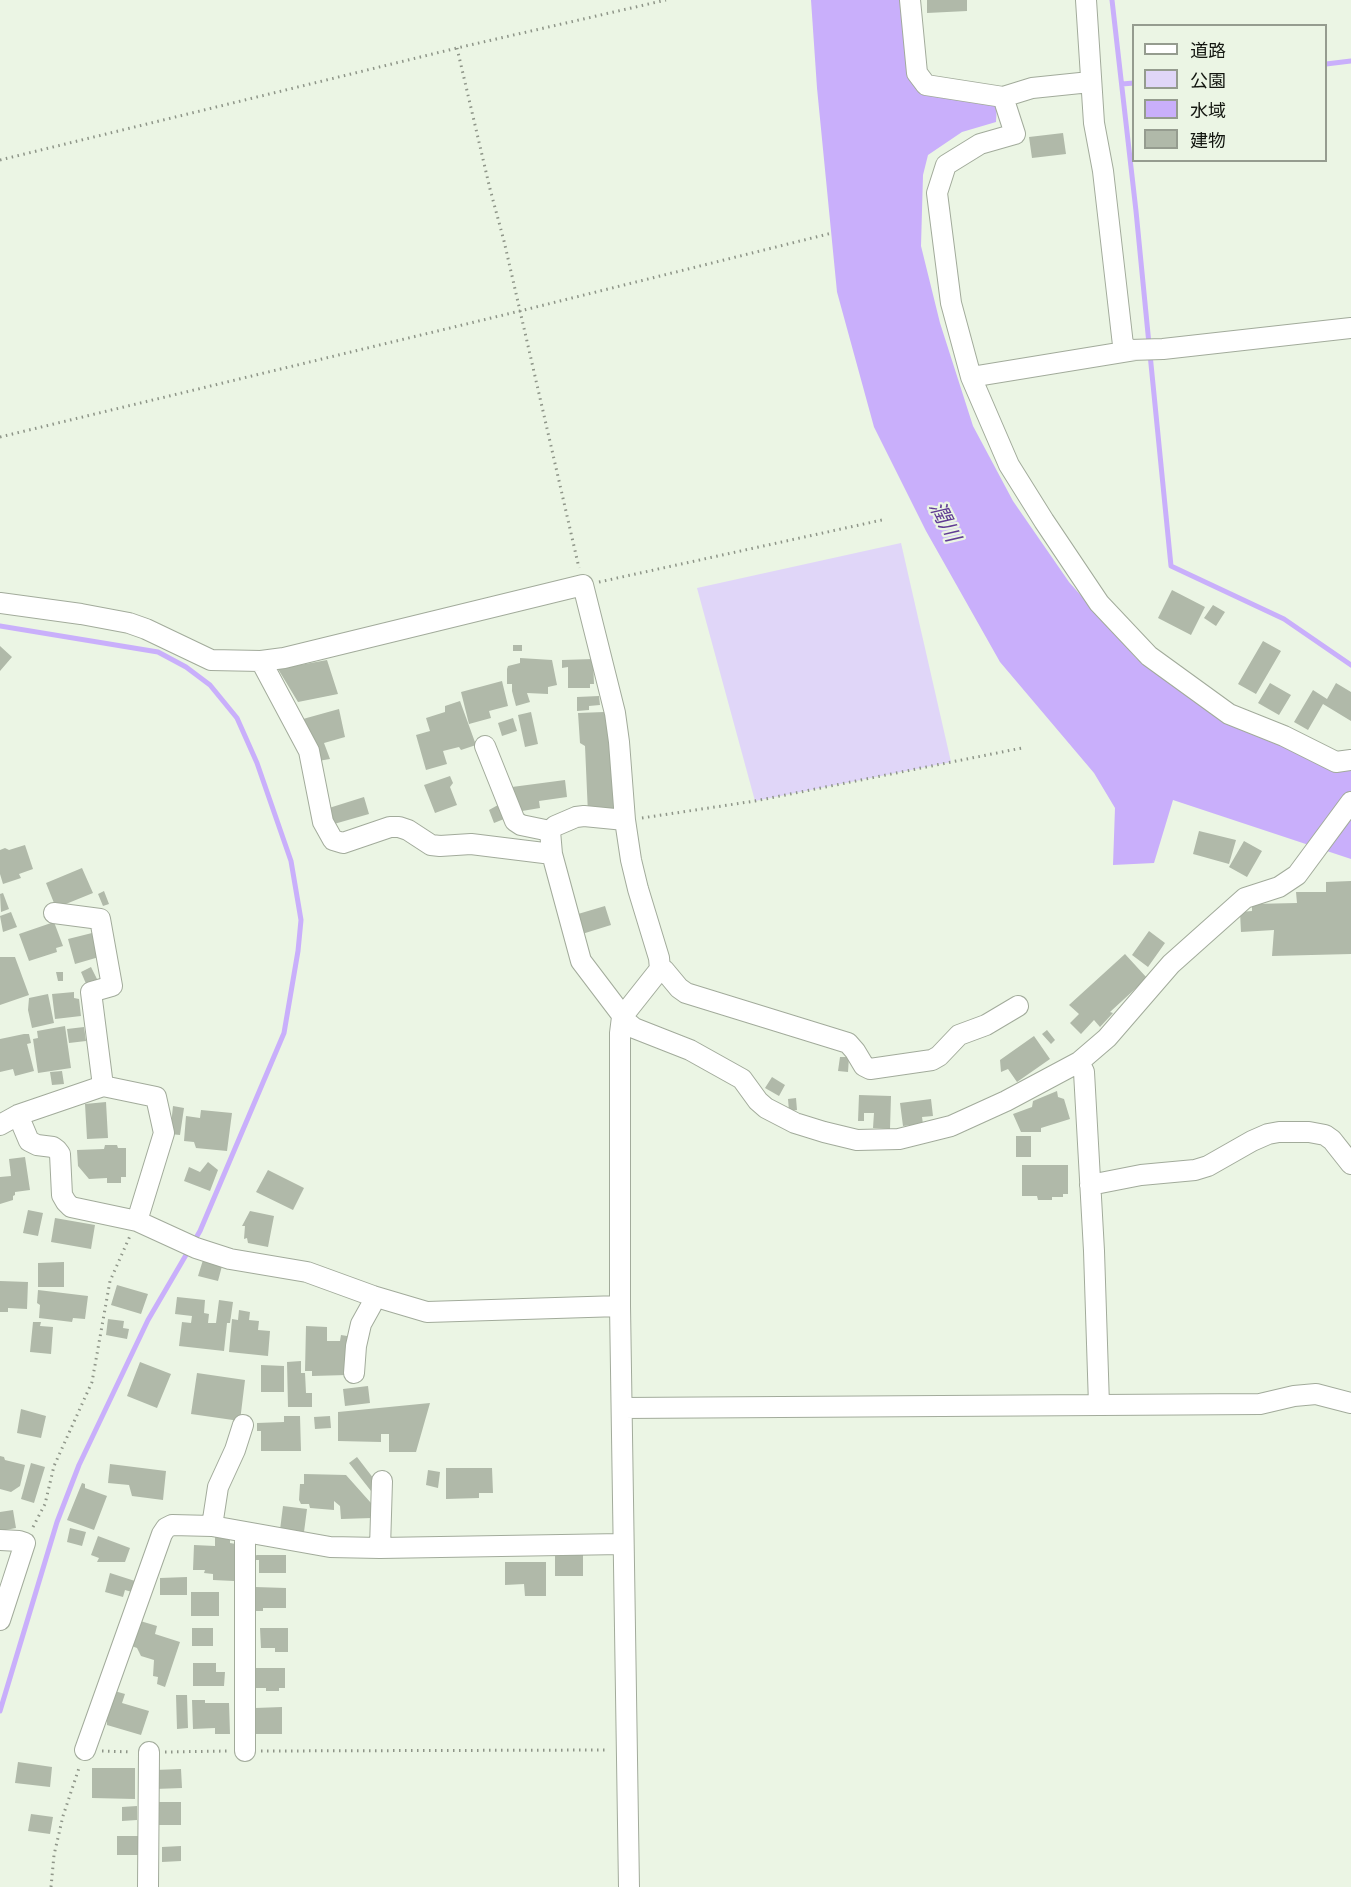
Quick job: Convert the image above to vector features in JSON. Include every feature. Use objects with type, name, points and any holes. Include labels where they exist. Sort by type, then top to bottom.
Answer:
[{"type":"street","points":[[910,0],[917,73],[926,85],[1003,97],[1032,88],[1091,84]]},
{"type":"street","points":[[1086,0],[1093,108],[1121,337],[1127,349],[1136,350]]},
{"type":"street","points":[[1003,97],[1015,134],[980,144],[946,165],[937,193],[951,303],[971,377],[1009,465],[1099,603],[1149,656],[1229,714],[1284,736],[1336,762],[1351,760]]},
{"type":"street","points":[[971,377],[1136,350],[1351,328]]},
{"type":"street","points":[[0,603],[129,623],[211,660],[261,661],[284,658],[583,585],[615,713],[625,820],[638,889],[659,958],[660,969],[622,1017],[620,1033],[622,1544],[629,1887]]},
{"type":"street","points":[[261,661],[309,751],[323,822],[333,840],[343,843],[390,827],[399,827],[431,845],[471,844],[552,854]]},
{"type":"street","points":[[485,746],[515,821],[521,825],[550,831]]},
{"type":"street","points":[[625,820],[576,817],[555,826],[550,831],[552,854],[581,961],[622,1017],[634,1028],[690,1050],[742,1079],[766,1108],[795,1123],[857,1140],[899,1138],[951,1126],[1006,1101],[1079,1062],[1107,1038],[1171,964],[1245,897],[1279,886],[1297,875],[1351,802]]},
{"type":"street","points":[[54,913],[100,920],[112,986],[91,992],[103,1086]]},
{"type":"street","points":[[660,969],[664,970],[686,993],[848,1043],[864,1066],[870,1068],[932,1060],[939,1056],[959,1035],[986,1024],[1018,1006]]},
{"type":"street","points":[[1079,1062],[1084,1072],[1099,1405]]},
{"type":"street","points":[[0,1125],[18,1115],[103,1086],[156,1097],[164,1133],[137,1221]]},
{"type":"street","points":[[18,1115],[29,1141],[37,1145],[53,1147],[60,1154],[62,1195],[71,1207],[137,1221],[196,1248],[230,1259],[307,1272],[373,1296],[427,1312],[620,1306]]},
{"type":"street","points":[[1090,1185],[1141,1175],[1196,1170],[1260,1138],[1279,1132],[1310,1132],[1325,1135],[1332,1140],[1351,1164]]},
{"type":"street","points":[[354,1373],[356,1346],[361,1324],[371,1306],[373,1296]]},
{"type":"street","points":[[622,1408],[1260,1404],[1294,1395],[1316,1394],[1351,1403]]},
{"type":"street","points":[[212,1526],[218,1487],[235,1450],[243,1425]]},
{"type":"street","points":[[380,1548],[382,1481]]},
{"type":"street","points":[[85,1750],[162,1534],[172,1525],[212,1526],[330,1547],[622,1544]]},
{"type":"street","points":[[245,1532],[245,1751]]},
{"type":"street","points":[[0,1540],[25,1543],[0,1620]]},
{"type":"street","points":[[148,1887],[149,1752]]},
{"type":"path","points":[[0,160],[457,48],[666,0]]},
{"type":"path","points":[[457,48],[583,585],[882,520]]},
{"type":"path","points":[[0,437],[832,233]]},
{"type":"path","points":[[625,820],[755,801],[1022,748]]},
{"type":"path","points":[[25,1543],[45,1504],[54,1466],[92,1382],[110,1281],[137,1221]]},
{"type":"path","points":[[51,1887],[54,1855],[63,1816],[85,1750],[149,1752],[626,1750]]},
{"type":"green space","points":[[901,543],[951,762],[755,801],[697,588]]},
{"type":"water","name":"潤川","points":[[811,0],[903,0],[911,76],[997,103],[996,122],[962,132],[928,155],[923,175],[921,246],[940,323],[973,426],[1013,501],[1069,582],[1136,658],[1244,731],[1351,766],[1351,859],[1173,800],[1154,863],[1113,865],[1115,808],[1094,773],[1000,662],[926,531],[874,427],[837,292],[817,88]]},
{"type":"building","points":[[927,0],[967,0],[967,11],[927,13]]},
{"type":"building","points":[[1063,133],[1066,154],[1032,158],[1029,137]]},
{"type":"building","points":[[1172,590],[1205,607],[1191,635],[1158,618]]},
{"type":"building","points":[[1213,605],[1225,612],[1216,626],[1204,618]]},
{"type":"building","points":[[1263,641],[1281,651],[1256,694],[1238,684]]},
{"type":"building","points":[[513,645],[522,645],[522,651],[513,651]]},
{"type":"building","points":[[0,646],[12,657],[0,671]]},
{"type":"building","points":[[520,658],[552,660],[557,685],[548,687],[548,694],[527,693],[530,702],[516,706],[512,684],[507,684],[507,669],[508,666],[520,663]]},
{"type":"building","points":[[593,659],[594,684],[590,684],[590,688],[568,688],[568,667],[562,668],[562,660]]},
{"type":"building","points":[[327,660],[338,694],[298,702],[278,669]]},
{"type":"building","points":[[502,681],[508,706],[489,711],[491,718],[469,724],[461,692]]},
{"type":"building","points":[[1270,683],[1291,695],[1279,715],[1258,703]]},
{"type":"building","points":[[1336,683],[1351,692],[1351,721],[1323,704],[1308,730],[1294,722],[1313,690],[1327,699]]},
{"type":"building","points":[[599,696],[600,705],[589,706],[589,710],[577,711],[577,697]]},
{"type":"building","points":[[460,701],[476,745],[461,750],[459,747],[443,751],[447,764],[426,770],[416,735],[430,731],[426,718],[445,712],[445,706]]},
{"type":"building","points":[[339,709],[345,737],[324,743],[330,759],[318,761],[303,719]]},
{"type":"building","points":[[531,712],[538,744],[525,747],[518,715]]},
{"type":"building","points":[[604,712],[604,714],[610,714],[619,812],[588,814],[585,746],[580,743],[578,713]]},
{"type":"building","points":[[513,718],[517,731],[502,736],[498,723]]},
{"type":"building","points":[[450,776],[453,783],[450,787],[457,805],[435,813],[424,785]]},
{"type":"building","points":[[565,780],[567,797],[539,801],[540,808],[516,812],[512,787]]},
{"type":"building","points":[[364,797],[369,814],[334,824],[329,808]]},
{"type":"building","points":[[498,805],[504,819],[494,823],[489,810]]},
{"type":"building","points":[[1199,831],[1236,840],[1229,864],[1193,854]]},
{"type":"building","points":[[1244,841],[1262,851],[1247,877],[1229,867]]},
{"type":"building","points":[[25,845],[33,869],[19,874],[21,878],[3,884],[0,874],[0,850]]},
{"type":"building","points":[[82,868],[93,893],[56,908],[46,883]]},
{"type":"building","points":[[1351,881],[1351,954],[1272,956],[1274,930],[1241,932],[1240,912],[1252,911],[1252,904],[1297,903],[1296,892],[1326,892],[1326,882]]},
{"type":"building","points":[[104,891],[109,904],[103,906],[98,894]]},
{"type":"building","points":[[3,893],[9,909],[1,912],[0,894]]},
{"type":"building","points":[[605,906],[611,925],[582,934],[578,914]]},
{"type":"building","points":[[11,912],[17,927],[3,932],[0,916]]},
{"type":"building","points":[[54,922],[63,946],[56,948],[57,952],[29,961],[19,934]]},
{"type":"building","points":[[1149,931],[1165,943],[1148,967],[1132,955]]},
{"type":"building","points":[[92,933],[99,957],[75,964],[68,939]]},
{"type":"building","points":[[1125,954],[1147,978],[1110,1012],[1113,1013],[1100,1027],[1094,1020],[1081,1034],[1070,1023],[1079,1014],[1069,1005]]},
{"type":"building","points":[[0,957],[15,957],[29,995],[0,1005]]},
{"type":"building","points":[[91,967],[98,981],[87,986],[81,972]]},
{"type":"building","points":[[56,972],[63,972],[63,981],[58,981]]},
{"type":"building","points":[[74,992],[74,998],[79,999],[81,1016],[55,1019],[52,994]]},
{"type":"building","points":[[48,994],[54,1023],[32,1028],[28,1010],[29,998]]},
{"type":"building","points":[[65,1026],[71,1068],[38,1073],[33,1039],[38,1038],[37,1031]]},
{"type":"building","points":[[84,1027],[86,1041],[69,1043],[67,1029]]},
{"type":"building","points":[[1047,1030],[1055,1040],[1051,1044],[1042,1034]]},
{"type":"building","points":[[29,1034],[31,1043],[27,1044],[34,1071],[15,1076],[13,1069],[0,1072],[0,1039]]},
{"type":"building","points":[[1034,1036],[1050,1059],[1017,1082],[1008,1069],[1001,1072],[1000,1060]]},
{"type":"building","points":[[840,1057],[849,1057],[848,1072],[838,1071]]},
{"type":"building","points":[[62,1071],[64,1084],[52,1085],[50,1072]]},
{"type":"building","points":[[772,1077],[785,1085],[779,1096],[765,1088]]},
{"type":"building","points":[[1057,1091],[1058,1097],[1064,1099],[1070,1119],[1041,1128],[1041,1132],[1021,1132],[1013,1114],[1032,1107],[1033,1101]]},
{"type":"building","points":[[859,1095],[891,1096],[890,1129],[873,1128],[874,1113],[864,1113],[864,1121],[858,1121]]},
{"type":"building","points":[[796,1098],[797,1110],[789,1111],[788,1099]]},
{"type":"building","points":[[931,1099],[933,1116],[922,1117],[923,1124],[903,1126],[900,1103]]},
{"type":"building","points":[[106,1102],[108,1138],[87,1139],[85,1104]]},
{"type":"building","points":[[173,1106],[184,1108],[180,1135],[170,1134]]},
{"type":"building","points":[[201,1110],[232,1113],[227,1151],[196,1148],[194,1142],[184,1141],[186,1116],[200,1118]]},
{"type":"building","points":[[1016,1136],[1031,1136],[1031,1157],[1016,1157]]},
{"type":"building","points":[[105,1145],[126,1148],[126,1177],[121,1177],[121,1183],[107,1183],[107,1178],[89,1179],[78,1166],[77,1150],[104,1149]]},
{"type":"building","points":[[25,1157],[30,1190],[15,1192],[13,1200],[0,1204],[0,1177],[11,1176],[9,1159]]},
{"type":"building","points":[[208,1162],[218,1170],[210,1191],[184,1181],[189,1167],[200,1172]]},
{"type":"building","points":[[1022,1165],[1068,1165],[1068,1194],[1063,1194],[1063,1197],[1052,1197],[1052,1200],[1038,1200],[1037,1196],[1022,1196]]},
{"type":"building","points":[[268,1170],[304,1188],[293,1210],[256,1192]]},
{"type":"building","points":[[28,1210],[43,1213],[38,1236],[23,1233]]},
{"type":"building","points":[[250,1211],[274,1216],[268,1247],[248,1243],[247,1238],[244,1239],[245,1226],[242,1226]]},
{"type":"building","points":[[55,1218],[95,1225],[91,1249],[51,1242]]},
{"type":"building","points":[[203,1260],[222,1266],[218,1281],[198,1276]]},
{"type":"building","points":[[64,1262],[64,1287],[38,1287],[38,1263]]},
{"type":"building","points":[[0,1281],[28,1282],[27,1309],[8,1308],[8,1312],[0,1312]]},
{"type":"building","points":[[117,1285],[148,1294],[141,1314],[111,1305]]},
{"type":"building","points":[[38,1290],[88,1296],[85,1319],[73,1318],[72,1322],[39,1318]]},
{"type":"building","points":[[177,1297],[205,1300],[204,1313],[209,1314],[208,1323],[216,1323],[219,1300],[233,1302],[230,1323],[227,1323],[224,1351],[179,1346],[182,1322],[191,1323],[192,1316],[175,1314]]},
{"type":"building","points":[[239,1310],[250,1312],[249,1320],[259,1321],[258,1330],[270,1331],[268,1356],[229,1352],[232,1319],[238,1320]]},
{"type":"building","points":[[108,1319],[124,1321],[123,1328],[129,1329],[127,1339],[106,1335]]},
{"type":"building","points":[[33,1322],[41,1322],[40,1326],[53,1327],[51,1354],[30,1352]]},
{"type":"building","points":[[306,1326],[327,1327],[327,1341],[340,1341],[341,1335],[347,1336],[347,1375],[312,1376],[312,1371],[305,1371]]},
{"type":"building","points":[[301,1361],[301,1373],[305,1373],[306,1393],[312,1393],[312,1407],[288,1407],[287,1362]]},
{"type":"building","points":[[140,1362],[171,1374],[157,1408],[127,1396]]},
{"type":"building","points":[[261,1365],[284,1366],[284,1392],[261,1392]]},
{"type":"building","points":[[197,1373],[245,1380],[240,1421],[191,1414]]},
{"type":"building","points":[[368,1386],[370,1403],[345,1406],[343,1389]]},
{"type":"building","points":[[430,1403],[416,1452],[389,1452],[389,1434],[381,1434],[381,1442],[338,1441],[338,1412]]},
{"type":"building","points":[[21,1409],[46,1416],[41,1438],[17,1433]]},
{"type":"building","points":[[284,1416],[300,1416],[301,1451],[261,1451],[261,1431],[257,1431],[257,1423],[284,1422]]},
{"type":"building","points":[[330,1416],[331,1428],[315,1429],[314,1417]]},
{"type":"building","points":[[0,1456],[5,1460],[25,1465],[20,1486],[11,1492],[0,1489]]},
{"type":"building","points":[[357,1457],[377,1483],[371,1491],[349,1463]]},
{"type":"building","points":[[31,1463],[45,1467],[34,1503],[21,1499]]},
{"type":"building","points":[[110,1464],[166,1471],[163,1500],[132,1496],[129,1485],[108,1483]]},
{"type":"building","points":[[446,1468],[492,1468],[493,1493],[479,1493],[479,1498],[446,1499]]},
{"type":"building","points":[[428,1470],[440,1472],[438,1488],[426,1485]]},
{"type":"building","points":[[304,1474],[346,1475],[371,1503],[372,1518],[341,1519],[340,1506],[334,1501],[334,1510],[310,1508],[309,1504],[301,1504],[300,1484],[304,1484]]},
{"type":"building","points":[[82,1483],[85,1484],[85,1488],[107,1496],[94,1530],[67,1520]]},
{"type":"building","points":[[283,1506],[307,1509],[304,1532],[280,1530]]},
{"type":"building","points":[[13,1510],[16,1528],[0,1531],[0,1512]]},
{"type":"building","points":[[70,1528],[86,1532],[82,1546],[67,1542]]},
{"type":"building","points":[[98,1536],[130,1548],[125,1562],[97,1562],[99,1558],[91,1555]]},
{"type":"building","points":[[215,1536],[230,1537],[230,1543],[236,1544],[234,1581],[213,1580],[213,1574],[204,1573],[205,1570],[193,1570],[194,1545],[215,1546]]},
{"type":"building","points":[[555,1553],[583,1553],[583,1576],[555,1576]]},
{"type":"building","points":[[286,1555],[286,1573],[259,1573],[259,1560],[254,1560],[254,1556]]},
{"type":"building","points":[[505,1562],[546,1562],[546,1596],[525,1596],[524,1584],[505,1585]]},
{"type":"building","points":[[110,1573],[135,1581],[132,1592],[125,1590],[123,1597],[105,1592]]},
{"type":"building","points":[[187,1577],[187,1595],[160,1595],[160,1578]]},
{"type":"building","points":[[255,1587],[286,1588],[286,1608],[263,1608],[263,1611],[255,1611]]},
{"type":"building","points":[[191,1592],[219,1592],[219,1616],[191,1616]]},
{"type":"building","points":[[137,1620],[157,1626],[155,1634],[180,1642],[165,1687],[157,1684],[158,1677],[153,1676],[154,1660],[141,1656],[137,1648],[129,1645]]},
{"type":"building","points":[[192,1628],[213,1628],[213,1646],[192,1646]]},
{"type":"building","points":[[260,1628],[288,1628],[288,1652],[275,1652],[275,1648],[261,1648]]},
{"type":"building","points":[[193,1663],[216,1663],[216,1672],[225,1672],[224,1686],[193,1686]]},
{"type":"building","points":[[255,1668],[285,1668],[285,1688],[279,1688],[279,1691],[266,1691],[266,1688],[255,1688]]},
{"type":"building","points":[[111,1690],[125,1694],[122,1703],[149,1711],[141,1735],[107,1725],[107,1720],[102,1718]]},
{"type":"building","points":[[176,1695],[187,1695],[188,1728],[177,1729]]},
{"type":"building","points":[[192,1700],[205,1700],[205,1703],[229,1703],[230,1734],[215,1734],[215,1728],[193,1729]]},
{"type":"building","points":[[282,1707],[282,1734],[255,1734],[255,1708]]},
{"type":"building","points":[[18,1762],[52,1767],[50,1787],[15,1783]]},
{"type":"building","points":[[92,1768],[135,1768],[135,1799],[92,1798]]},
{"type":"building","points":[[181,1769],[182,1788],[155,1789],[155,1770]]},
{"type":"building","points":[[158,1802],[181,1802],[181,1825],[158,1825]]},
{"type":"building","points":[[137,1806],[137,1820],[122,1821],[122,1807]]},
{"type":"building","points":[[31,1814],[53,1817],[50,1834],[28,1831]]},
{"type":"building","points":[[117,1836],[139,1836],[139,1855],[117,1855]]},
{"type":"building","points":[[181,1846],[181,1861],[162,1862],[162,1847]]},
{"type":"waterway","points":[[1112,0],[1149,344]]},
{"type":"waterway","points":[[1327,64],[1351,61]]},
{"type":"waterway","points":[[1122,84],[1132,83]]},
{"type":"waterway","points":[[1150,354],[1171,566],[1284,619],[1351,665]]},
{"type":"waterway","points":[[0,626],[158,652],[186,667],[210,685],[237,718],[257,763],[291,861],[301,920],[284,1033],[200,1231],[148,1320],[79,1465],[57,1522],[0,1711]]}]
